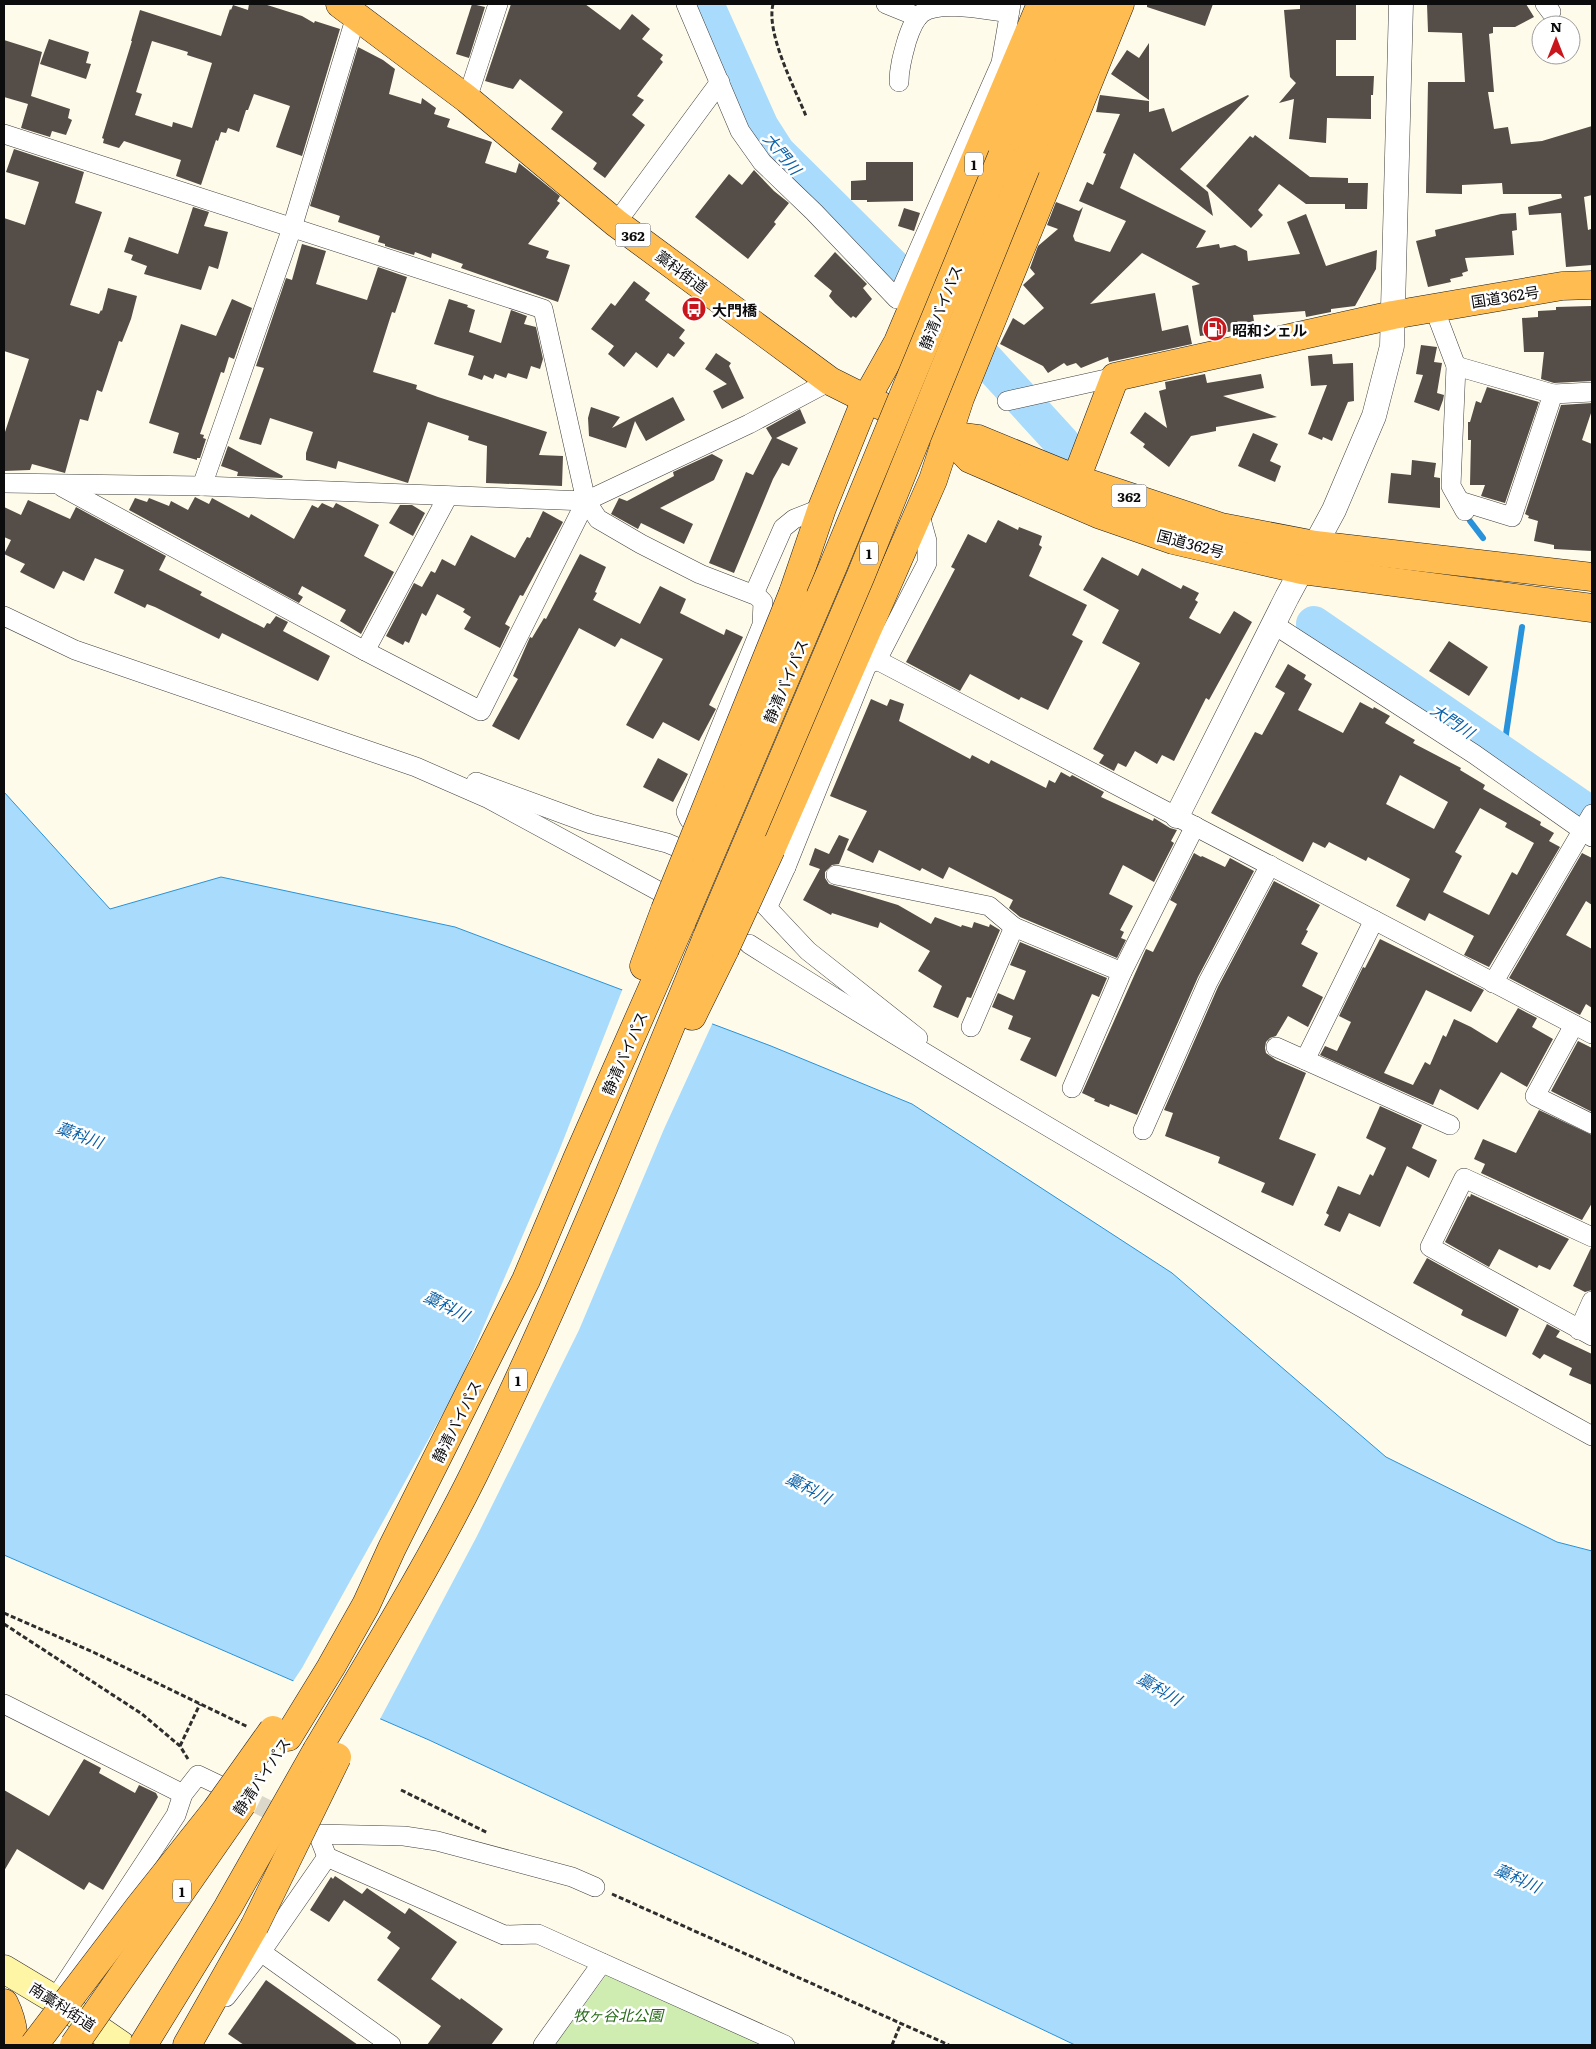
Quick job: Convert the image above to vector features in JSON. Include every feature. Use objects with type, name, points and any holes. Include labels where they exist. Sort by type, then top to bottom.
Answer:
[{"type":"highway","name":"1","points":[[577,1159],[624,1018],[677,877],[793,593],[822,508],[866,399],[894,350],[906,324],[1041,4]]},
{"type":"highway","name":"静清バイパス","points":[[143,2045],[228,1907],[317,1750],[421,1574],[473,1474],[553,1304],[607,1182],[707,937],[861,575],[1014,162],[1066,4]]},
{"type":"highway","name":"静清バイパス","points":[[74,2045],[288,1737],[366,1605],[392,1548],[526,1280],[815,610],[1014,162],[1093,4]]},
{"type":"highway","name":"1","points":[[607,1182],[730,940],[933,480],[947,435],[1120,4]]},
{"type":"highway","name":"藁科街道","points":[[357,11],[467,99],[616,223],[830,381],[947,435]]},
{"type":"highway","name":"国道362号","points":[[1115,377],[1394,314],[1562,286],[1592,284]]},
{"type":"highway","points":[[1076,479],[1115,377]]},
{"type":"highway","name":"国道362号","points":[[947,435],[978,438],[1076,479],[1221,527],[1315,545],[1592,577]]},
{"type":"highway","name":"国道362号","points":[[947,435],[970,459],[1098,514],[1173,540],[1302,570],[1592,608]]},
{"type":"highway","name":"1","points":[[34,2045],[222,1802],[273,1730],[392,1548]]},
{"type":"highway","name":"1","points":[[188,2045],[254,1928],[421,1574]]},
{"type":"highway","points":[[25,2045],[54,1999]]},
{"type":"highway","points":[[4,2003],[11,2017],[14,2045]]},
{"type":"main road","name":"南藁科街道","points":[[4,1969],[54,1999],[121,2045]]},
{"type":"street","points":[[467,99],[498,4]]},
{"type":"street","points":[[686,4],[740,131],[762,162],[814,212],[897,299],[1001,63],[1010,8],[939,6],[923,12],[918,17],[910,34],[899,69],[898,82]]},
{"type":"street","points":[[886,4],[918,17]]},
{"type":"street","points":[[1072,1088],[1186,821],[1273,624],[1334,510],[1374,416],[1392,346],[1401,4]]},
{"type":"street","points":[[202,486],[292,228],[357,11]]},
{"type":"street","points":[[616,223],[720,82]]},
{"type":"street","points":[[5,139],[292,228],[543,309],[586,502],[598,519],[641,544],[700,574],[754,594],[763,602],[762,625],[686,812],[689,819],[786,867]]},
{"type":"street","points":[[1434,308],[1456,366],[1451,486],[1463,506],[1512,517],[1553,394]]},
{"type":"street","points":[[1456,366],[1553,394],[1592,392]]},
{"type":"street","points":[[1007,401],[1115,377]]},
{"type":"street","points":[[4,483],[202,486],[586,502],[749,424],[830,381]]},
{"type":"street","points":[[59,485],[365,651],[481,711],[586,502]]},
{"type":"street","points":[[365,651],[448,496]]},
{"type":"street","points":[[754,594],[783,528],[794,519],[822,508]]},
{"type":"street","points":[[919,512],[927,541],[927,563],[877,660],[867,665],[786,867],[764,903],[808,951],[906,1028],[954,1071]]},
{"type":"street","points":[[4,616],[75,650],[416,767],[487,798],[675,900]]},
{"type":"street","points":[[1273,624],[1474,754],[1587,833]]},
{"type":"street","points":[[877,660],[1592,1034]]},
{"type":"street","points":[[416,767],[463,778],[591,824],[667,843],[679,848]]},
{"type":"street","points":[[1492,983],[1587,833],[1592,814]]},
{"type":"street","points":[[1143,1130],[1208,982],[1270,866]]},
{"type":"street","points":[[836,875],[989,906],[1014,927],[1122,972]]},
{"type":"street","points":[[1305,1060],[1374,920]]},
{"type":"street","points":[[971,1027],[1014,927]]},
{"type":"street","points":[[749,944],[954,1071],[1127,1174],[1592,1436]]},
{"type":"street","points":[[1574,1024],[1535,1096],[1592,1124]]},
{"type":"street","points":[[1276,1047],[1450,1125]]},
{"type":"street","points":[[1592,1237],[1464,1178],[1430,1247],[1586,1333],[1592,1301]]},
{"type":"street","points":[[4,1704],[183,1794]]},
{"type":"street","points":[[54,1999],[176,1816],[183,1794],[198,1775],[220,1786]]},
{"type":"street","points":[[595,1887],[572,1877],[438,1841],[404,1836],[318,1834],[327,1856],[504,1935],[538,1934],[785,2045]]},
{"type":"street","points":[[188,2045],[261,1952],[327,1856]]},
{"type":"street","points":[[261,1952],[391,2045]]},
{"type":"street","points":[[543,2045],[602,1963]]},
{"type":"path","points":[[773,4],[771,12],[772,24],[777,43],[806,116]]},
{"type":"path","points":[[4,1614],[95,1653],[250,1728]]},
{"type":"path","points":[[4,1624],[142,1714],[180,1746],[198,1775]]},
{"type":"path","points":[[180,1746],[200,1704]]},
{"type":"path","points":[[402,1790],[490,1834]]},
{"type":"path","points":[[595,1887],[949,2045]]},
{"type":"path","points":[[892,2045],[901,2023]]},
{"type":"green space","name":"牧ヶ谷北公園","points":[[607,1974],[766,2045],[555,2045]]},
{"type":"water","name":"藁科川","points":[[4,792],[110,909],[221,877],[455,927],[771,1046],[912,1104],[1172,1273],[1386,1457],[1557,1542],[1592,1551],[1592,2045],[1075,2045],[710,1871],[429,1740],[4,1555]]},
{"type":"pier","points":[[623,988],[713,1022],[664,1129],[579,1330],[477,1536],[379,1721],[292,1683],[458,1386],[559,1151]]},
{"type":"building","points":[[249,4],[264,4],[302,16],[314,23],[315,21],[340,29],[302,156],[276,147],[290,106],[254,94],[248,110],[246,110],[239,132],[228,128],[226,133],[221,132],[218,141],[216,140],[201,185],[176,176],[181,160],[124,141],[119,148],[103,143],[104,139],[102,138],[140,10],[221,36],[233,5],[248,10]],"holes":[[[152,41],[188,52],[187,55],[212,63],[192,128],[173,122],[172,127],[135,115],[142,94],[136,92]]]},
{"type":"building","points":[[472,4],[485,7],[469,58],[456,54]]},
{"type":"building","points":[[511,4],[585,4],[620,30],[632,14],[650,29],[642,39],[663,55],[660,59],[663,62],[637,96],[644,100],[632,115],[645,125],[605,178],[593,169],[597,163],[551,129],[563,112],[520,79],[513,89],[485,81]]},
{"type":"building","points":[[1147,4],[1213,4],[1205,26],[1147,7]]},
{"type":"building","points":[[1300,4],[1356,4],[1356,40],[1336,40],[1336,76],[1374,76],[1373,95],[1371,95],[1371,119],[1327,118],[1326,143],[1289,139],[1294,99],[1279,103],[1296,83],[1290,77],[1284,10],[1300,9]]},
{"type":"building","points":[[1427,4],[1526,4],[1533,15],[1531,15],[1531,19],[1515,27],[1493,27],[1493,33],[1489,34],[1494,92],[1488,92],[1494,129],[1508,127],[1511,144],[1542,141],[1592,126],[1592,195],[1584,197],[1588,230],[1591,229],[1592,265],[1566,267],[1561,213],[1529,215],[1528,207],[1562,198],[1561,194],[1503,194],[1502,183],[1462,185],[1462,194],[1426,193],[1428,82],[1465,82],[1462,33],[1428,32]]},
{"type":"building","points":[[49,39],[89,52],[86,63],[91,64],[86,79],[40,64]]},
{"type":"building","points":[[4,40],[42,52],[31,96],[70,109],[68,118],[72,120],[66,135],[52,131],[50,137],[21,128],[28,104],[4,97]]},
{"type":"building","points":[[1149,43],[1149,100],[1111,74],[1127,50],[1139,58]]},
{"type":"building","points":[[358,47],[383,60],[395,69],[389,94],[421,104],[422,98],[436,108],[434,114],[450,119],[447,127],[492,142],[485,163],[516,173],[519,163],[560,196],[557,201],[560,203],[528,244],[549,251],[546,258],[570,265],[558,302],[461,268],[463,264],[432,253],[431,258],[415,252],[414,255],[385,246],[385,244],[378,242],[380,236],[338,222],[340,216],[310,206]]},
{"type":"building","points":[[1100,95],[1149,101],[1149,112],[1164,108],[1172,132],[1248,95],[1180,169],[1208,192],[1213,216],[1134,153],[1120,188],[1206,231],[1196,248],[1219,244],[1220,248],[1235,245],[1247,251],[1248,261],[1300,254],[1287,222],[1306,214],[1326,266],[1377,250],[1376,269],[1355,306],[1331,309],[1331,312],[1306,317],[1305,311],[1253,315],[1255,328],[1200,336],[1192,286],[1200,284],[1142,253],[1090,304],[1155,293],[1162,331],[1188,325],[1192,344],[1109,362],[1108,357],[1081,368],[1076,363],[1067,366],[1064,363],[1048,373],[1043,366],[1000,344],[1013,318],[1024,325],[1044,308],[1023,285],[1035,274],[1030,268],[1038,246],[1058,229],[1047,225],[1056,202],[1079,211],[1083,207],[1073,236],[1075,241],[1110,252],[1126,221],[1079,201],[1087,182],[1093,185],[1106,154],[1103,153],[1120,114],[1096,112]]},
{"type":"building","points":[[1255,135],[1310,177],[1348,178],[1348,183],[1368,183],[1367,209],[1345,209],[1345,204],[1306,204],[1279,184],[1258,210],[1263,215],[1251,228],[1206,186],[1250,136],[1253,138]]},
{"type":"building","points":[[14,149],[84,172],[75,203],[102,212],[70,305],[99,314],[102,311],[108,288],[137,296],[131,319],[122,342],[119,341],[102,392],[97,390],[88,421],[80,419],[65,473],[32,464],[30,470],[4,471],[4,435],[29,359],[4,351],[4,218],[25,225],[39,182],[6,172]]},
{"type":"building","points":[[866,162],[913,162],[913,201],[867,202],[867,200],[851,200],[851,181],[866,180]]},
{"type":"building","points":[[754,170],[774,191],[789,203],[774,222],[776,224],[748,259],[695,217],[729,174],[742,185]]},
{"type":"building","points":[[193,207],[209,212],[204,226],[228,232],[218,269],[209,266],[201,290],[144,274],[147,266],[131,260],[133,255],[124,252],[129,237],[178,254]]},
{"type":"building","points":[[904,208],[920,213],[914,231],[898,226]]},
{"type":"building","points":[[1516,213],[1517,230],[1512,231],[1514,255],[1465,258],[1468,271],[1462,273],[1463,276],[1450,279],[1451,282],[1428,287],[1416,241],[1436,236],[1435,230],[1501,214]]},
{"type":"building","points":[[302,244],[326,251],[316,284],[367,300],[378,267],[407,277],[395,313],[392,312],[373,372],[417,385],[416,389],[438,397],[547,432],[539,455],[563,456],[562,486],[486,483],[487,446],[468,440],[469,436],[428,422],[408,483],[338,461],[336,469],[306,460],[306,453],[313,432],[270,418],[261,445],[239,439],[264,368],[256,366],[286,278],[292,280]]},
{"type":"building","points":[[835,252],[867,284],[863,288],[872,299],[856,318],[853,316],[851,318],[835,303],[829,296],[832,291],[814,276]]},
{"type":"building","points":[[634,281],[650,293],[645,300],[685,330],[679,338],[685,343],[674,357],[668,353],[657,368],[636,352],[624,367],[608,354],[614,346],[591,329],[611,303],[615,306]]},
{"type":"building","points":[[232,299],[252,308],[234,359],[229,357],[224,373],[221,372],[200,434],[204,435],[203,438],[206,439],[200,458],[197,458],[197,460],[173,453],[179,433],[149,423],[181,324],[216,336]]},
{"type":"building","points":[[449,299],[468,305],[467,307],[475,310],[469,332],[501,343],[511,310],[527,316],[524,324],[536,327],[543,359],[540,369],[531,366],[527,379],[508,373],[506,378],[495,374],[493,379],[484,375],[482,380],[468,375],[474,356],[434,344]]},
{"type":"building","points":[[1592,306],[1592,381],[1554,383],[1541,379],[1544,352],[1524,352],[1522,318],[1538,317],[1538,311],[1556,310],[1556,307]]},
{"type":"building","points":[[1421,345],[1437,347],[1434,362],[1442,363],[1437,393],[1444,395],[1439,411],[1414,402],[1423,375],[1416,374]]},
{"type":"building","points":[[716,353],[731,363],[729,366],[744,398],[722,409],[713,391],[727,384],[705,369]]},
{"type":"building","points":[[1332,354],[1333,364],[1353,363],[1354,401],[1348,402],[1332,441],[1323,437],[1322,440],[1308,434],[1327,385],[1311,386],[1308,356]]},
{"type":"building","points":[[1205,374],[1207,383],[1261,374],[1264,388],[1223,396],[1277,417],[1216,427],[1216,431],[1191,436],[1169,467],[1143,447],[1145,444],[1130,433],[1145,412],[1167,428],[1159,391],[1166,389],[1165,382]]},
{"type":"building","points":[[1487,387],[1539,402],[1505,503],[1481,496],[1485,485],[1470,485],[1471,440],[1468,440],[1468,422],[1470,422],[1476,401],[1481,403]]},
{"type":"building","points":[[673,397],[685,420],[646,441],[635,421],[626,448],[589,436],[588,418],[591,407],[620,417],[612,428]]},
{"type":"building","points":[[1592,403],[1592,410],[1582,440],[1592,444],[1592,551],[1554,549],[1554,545],[1534,541],[1538,521],[1528,518],[1529,516],[1525,514],[1561,405]]},
{"type":"building","points":[[800,409],[806,423],[776,438],[798,448],[789,466],[782,463],[773,479],[734,573],[709,563],[746,472],[753,475],[772,438],[766,428]]},
{"type":"building","points":[[1253,433],[1278,444],[1270,461],[1281,466],[1275,482],[1238,466]]},
{"type":"building","points":[[228,446],[283,476],[282,478],[237,476],[238,472],[221,466]]},
{"type":"building","points":[[712,454],[723,460],[714,480],[660,508],[693,524],[684,544],[641,523],[638,529],[611,514],[619,498],[627,501],[674,476],[673,472]]},
{"type":"building","points":[[1412,460],[1436,463],[1434,477],[1440,478],[1440,508],[1388,503],[1391,473],[1411,475]]},
{"type":"building","points":[[195,497],[209,504],[212,498],[249,518],[251,514],[294,539],[312,505],[318,508],[322,503],[333,508],[336,503],[379,525],[364,556],[394,572],[361,634],[340,621],[346,610],[302,586],[298,594],[303,597],[299,603],[129,510],[135,498],[147,502],[149,498],[169,506],[171,501],[188,510]]},
{"type":"building","points":[[28,500],[70,519],[76,507],[166,556],[159,570],[202,592],[200,595],[264,628],[276,616],[288,622],[283,631],[330,656],[318,681],[222,633],[219,639],[155,607],[147,604],[145,608],[114,593],[124,570],[95,558],[84,581],[63,571],[54,589],[20,572],[25,564],[4,554],[11,540],[4,537],[4,507],[21,515]]},
{"type":"building","points":[[400,505],[412,505],[425,513],[413,536],[389,523]]},
{"type":"building","points":[[543,511],[563,522],[523,596],[520,595],[505,624],[510,627],[500,648],[464,629],[471,617],[463,612],[465,609],[437,594],[426,616],[422,613],[409,643],[405,641],[403,645],[386,636],[414,583],[422,587],[431,571],[435,573],[442,559],[455,566],[471,535],[515,558],[527,537],[530,538]]},
{"type":"building","points":[[998,520],[1018,530],[1019,527],[1042,536],[1039,545],[1042,547],[1029,576],[1087,605],[1072,635],[1083,641],[1048,710],[1021,697],[1019,700],[970,674],[960,691],[906,662],[955,569],[951,567],[968,534],[986,543]]},
{"type":"building","points":[[580,554],[606,567],[593,600],[640,624],[660,586],[686,599],[680,613],[724,635],[726,629],[743,637],[709,705],[716,709],[699,741],[663,722],[653,739],[626,725],[663,659],[621,638],[615,647],[579,628],[519,740],[492,726],[518,679],[513,676],[530,637],[532,638],[544,618],[546,619]]},
{"type":"building","points":[[1102,557],[1138,576],[1142,568],[1181,589],[1183,585],[1199,593],[1195,600],[1198,602],[1189,618],[1220,634],[1234,611],[1252,622],[1209,700],[1206,698],[1174,761],[1162,755],[1157,764],[1135,751],[1126,767],[1118,763],[1114,771],[1099,763],[1104,755],[1093,749],[1140,663],[1102,643],[1119,610],[1083,590]]},
{"type":"building","points":[[1449,641],[1488,667],[1469,696],[1429,671]]},
{"type":"building","points":[[1288,664],[1306,675],[1304,679],[1312,684],[1298,710],[1343,733],[1360,702],[1373,709],[1374,707],[1390,716],[1385,723],[1415,740],[1413,743],[1461,768],[1460,770],[1485,785],[1483,789],[1541,822],[1540,825],[1554,833],[1549,841],[1560,847],[1489,967],[1464,955],[1474,936],[1429,913],[1425,921],[1396,906],[1410,879],[1368,857],[1366,861],[1329,842],[1325,848],[1313,842],[1303,862],[1211,813],[1255,732],[1262,735],[1285,693],[1275,687]],"holes":[[[1400,775],[1448,802],[1434,829],[1386,804]],[[1480,808],[1507,823],[1505,827],[1534,843],[1517,875],[1512,872],[1489,915],[1443,892],[1462,856],[1455,852]]]},
{"type":"building","points":[[871,699],[887,706],[890,699],[904,704],[899,721],[970,759],[972,755],[989,764],[991,760],[1046,788],[1049,780],[1055,783],[1061,772],[1070,777],[1072,775],[1104,792],[1101,797],[1153,821],[1154,818],[1177,830],[1171,841],[1174,843],[1154,882],[1123,865],[1109,894],[1133,906],[1120,930],[1124,932],[1121,938],[1126,940],[1117,958],[1020,917],[1009,908],[1013,900],[949,867],[943,879],[922,868],[920,871],[879,850],[873,863],[847,850],[867,811],[830,796]]},
{"type":"building","points":[[658,758],[688,774],[673,802],[643,787]]},
{"type":"building","points":[[839,835],[849,839],[839,864],[832,865],[825,872],[825,878],[829,884],[898,905],[931,924],[935,917],[961,927],[962,925],[972,928],[974,922],[989,927],[990,924],[1000,930],[971,998],[967,997],[958,1018],[933,1007],[942,986],[918,971],[930,951],[880,922],[878,928],[832,913],[831,915],[803,900],[820,869],[809,865],[815,848],[829,854]]},
{"type":"building","points":[[1194,853],[1225,867],[1230,858],[1254,871],[1198,977],[1137,1115],[1110,1104],[1109,1107],[1094,1101],[1095,1099],[1082,1093],[1146,949],[1153,952],[1177,904],[1170,900]]},
{"type":"building","points":[[1582,853],[1592,858],[1592,905],[1586,901],[1566,935],[1592,949],[1592,1008],[1586,1004],[1580,1015],[1509,978]]},
{"type":"building","points":[[1274,881],[1320,905],[1306,930],[1308,931],[1301,944],[1318,953],[1302,986],[1323,997],[1308,1027],[1288,1016],[1276,1036],[1266,1042],[1265,1048],[1266,1053],[1276,1060],[1306,1073],[1279,1139],[1316,1154],[1293,1206],[1261,1192],[1265,1183],[1218,1163],[1220,1157],[1165,1136],[1173,1113],[1164,1110],[1218,987]]},
{"type":"building","points":[[1380,939],[1484,990],[1471,1012],[1426,990],[1384,1073],[1413,1085],[1425,1062],[1430,1065],[1443,1035],[1446,1037],[1454,1019],[1497,1043],[1518,1008],[1537,1018],[1532,1027],[1553,1039],[1527,1087],[1501,1072],[1478,1110],[1440,1089],[1433,1105],[1320,1055],[1325,1046],[1337,1051],[1351,1022],[1339,1016],[1363,967],[1365,968]]},
{"type":"building","points":[[1020,942],[1107,978],[1099,997],[1092,994],[1056,1077],[1020,1060],[1031,1038],[1008,1029],[1013,1016],[992,1007],[998,993],[1014,1000],[1026,971],[1010,965]]},
{"type":"building","points":[[1578,1041],[1592,1048],[1592,1112],[1551,1091]]},
{"type":"building","points":[[1380,1106],[1422,1125],[1412,1148],[1437,1160],[1429,1178],[1407,1166],[1380,1227],[1349,1213],[1340,1232],[1324,1225],[1329,1215],[1326,1213],[1338,1186],[1360,1195],[1370,1174],[1373,1176],[1386,1148],[1366,1138]]},
{"type":"building","points":[[1539,1110],[1592,1135],[1592,1203],[1582,1220],[1481,1173],[1485,1164],[1474,1159],[1483,1139],[1516,1153]]},
{"type":"building","points":[[1471,1194],[1569,1239],[1550,1270],[1539,1265],[1537,1268],[1499,1249],[1489,1267],[1445,1242],[1468,1196],[1470,1197]]},
{"type":"building","points":[[1591,1248],[1592,1290],[1585,1292],[1573,1286]]},
{"type":"building","points":[[1427,1258],[1519,1309],[1506,1337],[1461,1315],[1463,1310],[1413,1283]]},
{"type":"building","points":[[1547,1324],[1560,1331],[1556,1337],[1592,1354],[1592,1385],[1569,1375],[1572,1368],[1544,1354],[1540,1359],[1532,1354]]},
{"type":"building","points":[[84,1759],[101,1768],[99,1773],[135,1793],[139,1785],[156,1793],[158,1797],[103,1890],[89,1882],[84,1890],[17,1849],[4,1871],[4,1790],[49,1816]]},
{"type":"building","points":[[335,1876],[362,1894],[367,1888],[405,1914],[409,1908],[457,1942],[431,1979],[460,2000],[461,1998],[503,2029],[491,2045],[427,2045],[441,2026],[377,1980],[400,1948],[387,1938],[391,1932],[344,1900],[329,1922],[310,1910],[331,1877],[333,1879]]},
{"type":"building","points":[[266,1980],[358,2045],[244,2045],[228,2034]]},
{"type":"waterway","name":"大門川","points":[[706,4],[761,127],[777,152],[900,274]]},
{"type":"waterway","name":"大門川","points":[[986,360],[1062,443]]},
{"type":"waterway","points":[[1470,521],[1483,538]]},
{"type":"waterway","name":"大門川","points":[[1314,624],[1592,815]]},
{"type":"waterway","points":[[1503,754],[1522,627]]},
{"type":"tunnel","points":[[233,1792],[289,1820]]},
{"type":"place","name":"大門橋","points":[[694,309]]},
{"type":"place","name":"昭和シェル","points":[[1215,329]]}]
